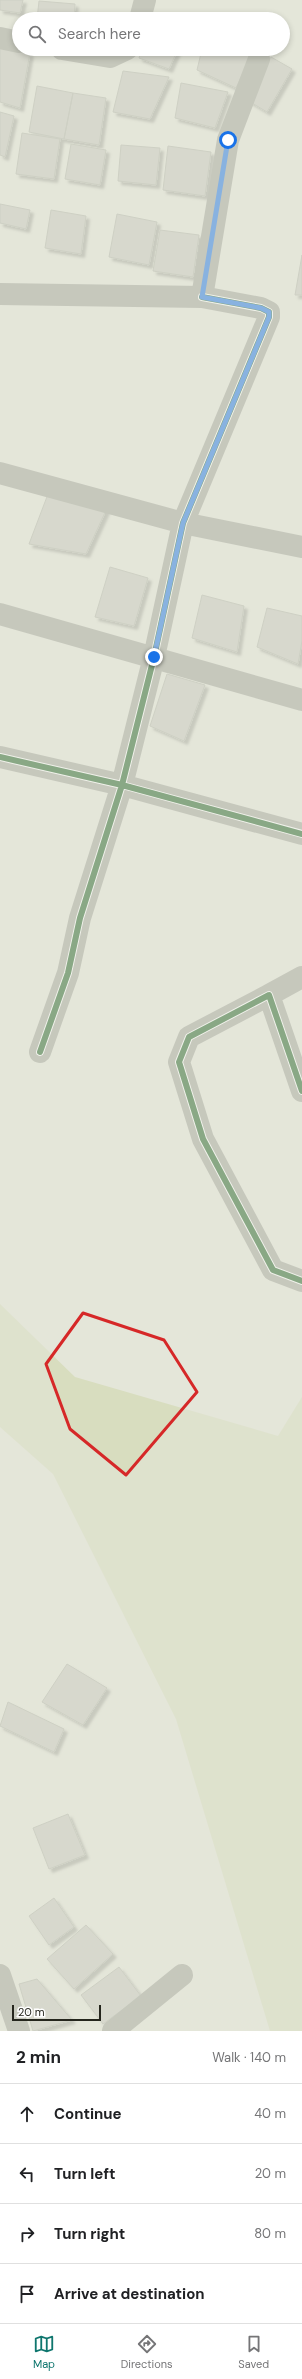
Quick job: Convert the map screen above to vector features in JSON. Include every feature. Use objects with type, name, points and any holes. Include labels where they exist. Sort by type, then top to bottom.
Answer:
[{"type":"street","points":[[142,12],[145,0]]},
{"type":"street","points":[[0,38],[12,41]]},
{"type":"street","points":[[202,297],[228,140],[259,59]]},
{"type":"street","points":[[0,294],[202,297],[261,308],[269,312],[269,317],[183,523],[154,657],[122,785],[80,918],[68,973],[40,1052]]},
{"type":"street","points":[[0,473],[183,523],[302,547]]},
{"type":"street","points":[[0,614],[302,700]]},
{"type":"street","points":[[0,757],[122,785],[302,834]]},
{"type":"street","points":[[302,977],[189,1037],[179,1062],[203,1139],[273,1270],[302,1281]]},
{"type":"street","points":[[270,995],[302,1091]]},
{"type":"street","points":[[0,1975],[19,2031]]},
{"type":"street","points":[[113,2031],[182,1975]]},
{"type":"highlighted area","points":[[83,1313],[164,1340],[197,1392],[126,1475],[70,1429],[46,1364]]},
{"type":"green space","points":[[0,1304],[75,1377],[278,1436],[302,1397],[302,2031],[270,2031],[176,1719],[53,1474],[0,1427]]},
{"type":"building","points":[[0,0],[23,0],[20,12],[0,10]]},
{"type":"building","points":[[39,1],[75,4],[74,12],[38,12]]},
{"type":"building","points":[[0,48],[12,50],[12,56],[29,56],[20,108],[0,102]]},
{"type":"building","points":[[140,56],[175,56],[169,69],[139,58]]},
{"type":"building","points":[[200,56],[251,56],[236,88],[197,70]]},
{"type":"building","points":[[271,57],[292,69],[267,112],[247,100]]},
{"type":"building","points":[[123,71],[169,77],[150,119],[113,112]]},
{"type":"building","points":[[181,83],[228,92],[215,128],[175,118]]},
{"type":"building","points":[[37,86],[73,93],[64,139],[29,132]]},
{"type":"building","points":[[73,93],[106,98],[99,145],[64,139]]},
{"type":"building","points":[[0,112],[14,116],[5,157],[0,155]]},
{"type":"building","points":[[22,133],[60,139],[54,179],[16,174]]},
{"type":"building","points":[[71,144],[106,150],[100,185],[65,179]]},
{"type":"building","points":[[121,145],[160,148],[156,185],[118,181]]},
{"type":"building","points":[[168,146],[211,152],[205,196],[163,190]]},
{"type":"building","points":[[0,204],[30,210],[26,229],[0,223]]},
{"type":"building","points":[[51,210],[86,216],[81,254],[45,248]]},
{"type":"building","points":[[117,214],[157,222],[149,265],[109,257]]},
{"type":"building","points":[[160,230],[199,235],[193,277],[153,271]]},
{"type":"building","points":[[302,255],[302,295],[295,295]]},
{"type":"building","points":[[48,494],[107,508],[86,554],[29,544]]},
{"type":"building","points":[[110,567],[148,578],[134,626],[95,617]]},
{"type":"building","points":[[202,595],[244,606],[237,652],[192,638]]},
{"type":"building","points":[[267,608],[302,616],[302,641],[298,664],[257,647]]},
{"type":"building","points":[[167,674],[205,685],[184,741],[150,726]]},
{"type":"building","points":[[67,1664],[107,1688],[83,1725],[42,1702]]},
{"type":"building","points":[[8,1702],[64,1729],[54,1752],[0,1726]]},
{"type":"building","points":[[68,1814],[85,1855],[49,1869],[33,1828]]},
{"type":"building","points":[[54,1898],[74,1927],[49,1945],[29,1916]]},
{"type":"building","points":[[86,1925],[113,1954],[74,1989],[47,1959]]},
{"type":"building","points":[[119,1967],[141,1996],[103,2024],[81,1995]]},
{"type":"building","points":[[37,1979],[72,2020],[33,2031],[19,1984]]},
{"type":"cycle path","points":[[0,757],[122,785],[154,657],[183,523],[269,317],[269,312],[261,308],[202,297]]},
{"type":"cycle path","points":[[40,1052],[68,973],[80,918],[122,785],[302,834]]},
{"type":"cycle path","points":[[302,1091],[269,995],[189,1037],[179,1062],[203,1139],[273,1270],[302,1281]]},
{"type":"route","points":[[154,657],[183,523],[269,317],[269,312],[261,308],[202,297],[228,140]]}]
